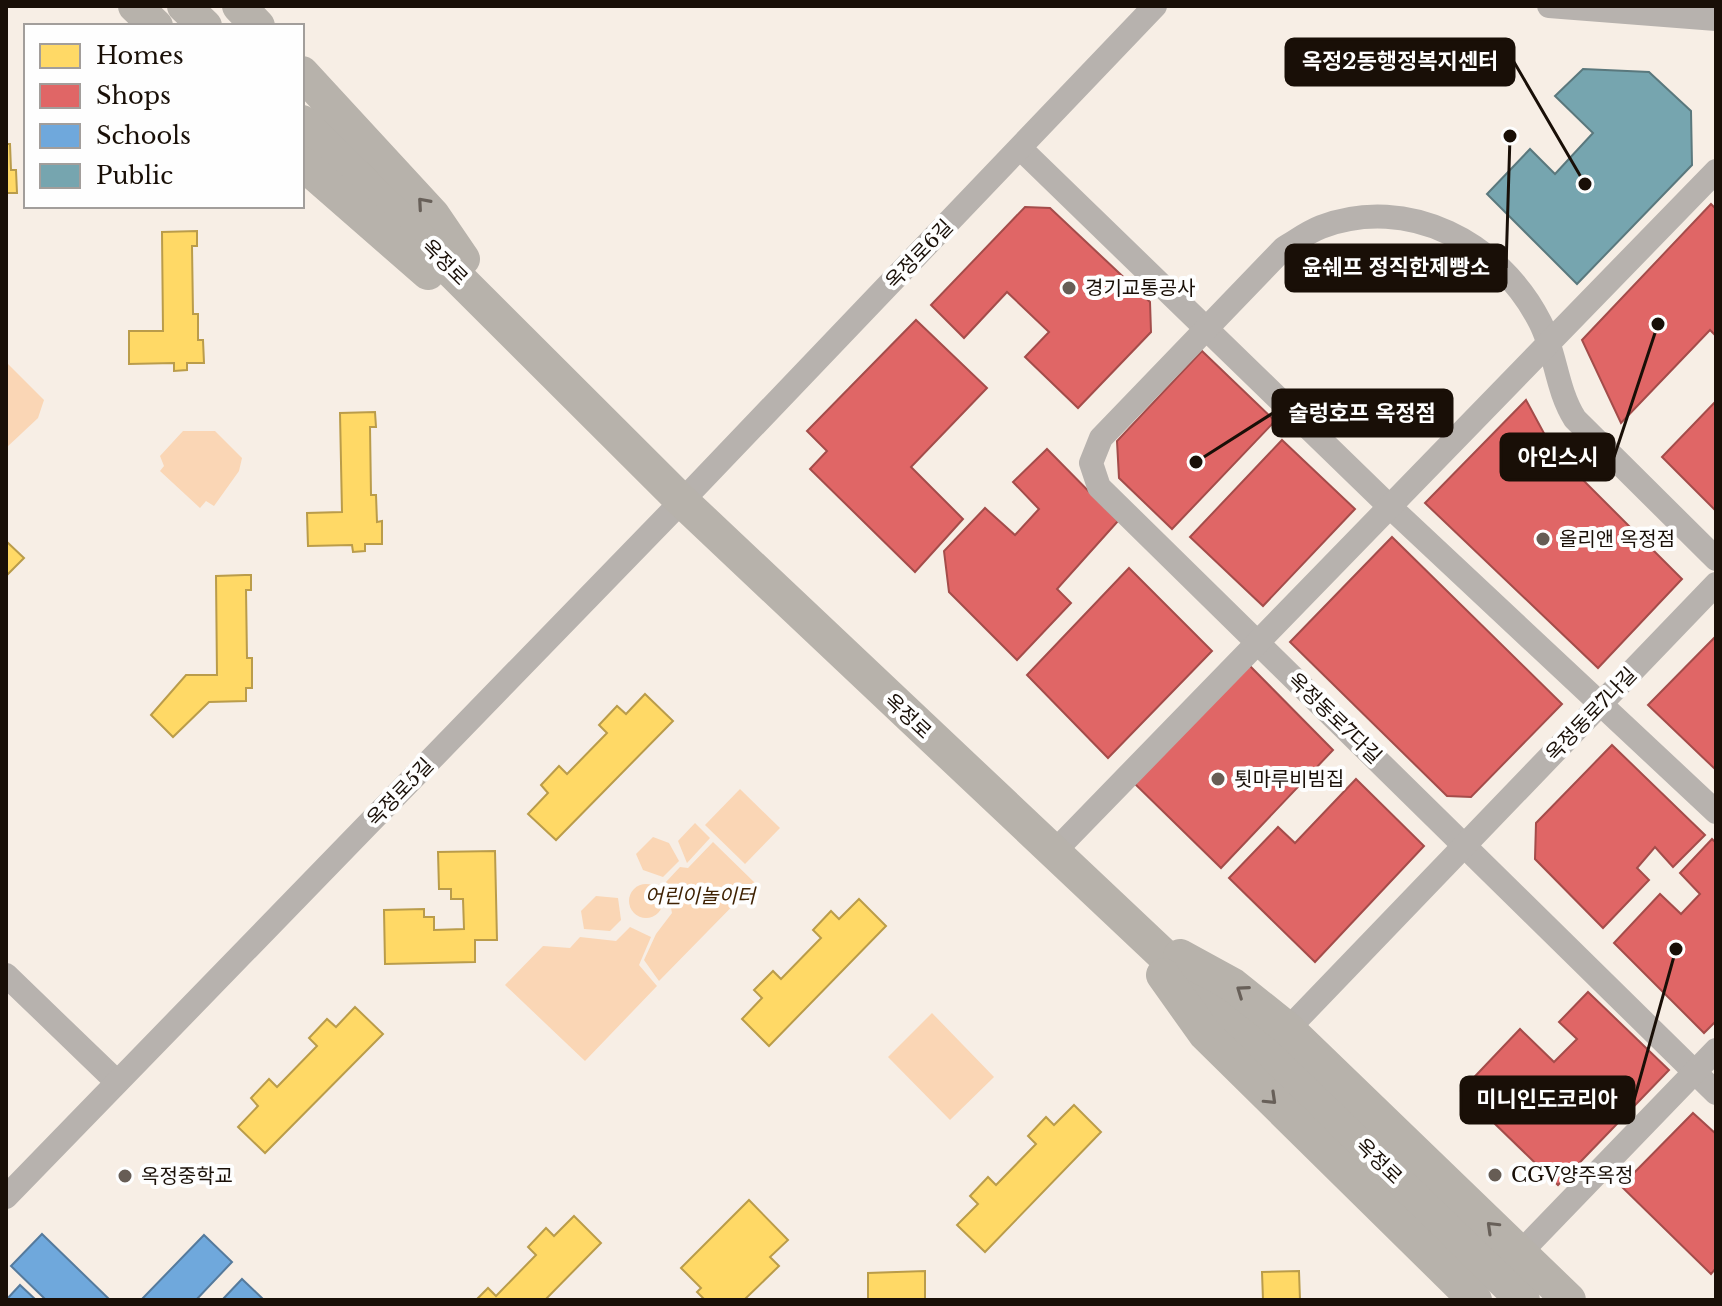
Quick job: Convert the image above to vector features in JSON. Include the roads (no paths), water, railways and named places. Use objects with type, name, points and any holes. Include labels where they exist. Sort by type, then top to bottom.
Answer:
[{"type":"main road","points":[[135,6],[154,24]]},
{"type":"main road","points":[[184,6],[203,24]]},
{"type":"main road","points":[[239,6],[256,24]]},
{"type":"main road","points":[[304,75],[433,215],[497,314]]},
{"type":"main road","name":"옥정로","points":[[304,124],[682,501],[1523,1300]]},
{"type":"main road","points":[[304,165],[426,272],[497,314]]},
{"type":"main road","points":[[1134,930],[1233,985],[1288,1029],[1569,1300]]},
{"type":"main road","points":[[1134,930],[1205,1034],[1475,1300]]},
{"type":"street","name":"옥정로6길","points":[[682,501],[1155,6]]},
{"type":"street","points":[[1549,6],[1716,19]]},
{"type":"street","points":[[1021,149],[1389,506],[1716,812]]},
{"type":"street","points":[[1053,853],[1716,171]]},
{"type":"street","points":[[1206,328],[1284,248],[1320,227],[1365,216],[1389,216],[1443,230],[1479,249],[1509,276],[1541,324],[1565,403],[1575,419],[1716,559]]},
{"type":"street","name":"옥정동로7다길","points":[[1206,328],[1101,438],[1091,463],[1099,487],[1466,844],[1716,1093]]},
{"type":"street","name":"옥정로5길","points":[[6,1197],[682,501]]},
{"type":"street","name":"옥정동로7나길","points":[[1288,1029],[1716,584]]},
{"type":"street","points":[[6,975],[117,1082]]},
{"type":"street","points":[[1520,1253],[1716,1050]]},
{"type":"place","name":"윤쉐프 정직한제빵소","points":[[1510,136]]},
{"type":"place","name":"옥정2동행정복지센터","points":[[1585,184]]},
{"type":"place","name":"경기교통공사","points":[[1069,288]]},
{"type":"place","name":"아인스시","points":[[1658,324]]},
{"type":"place","name":"술렁호프 옥정점","points":[[1196,462]]},
{"type":"place","name":"올리앤 옥정점","points":[[1543,539]]},
{"type":"place","name":"툇마루비빔집","points":[[1218,779]]},
{"type":"place","name":"미니인도코리아","points":[[1676,949]]},
{"type":"place","name":"CGV양주옥정","points":[[1495,1175]]},
{"type":"place","name":"옥정중학교","points":[[125,1176]]},
{"type":"park label","name":"어린이놀이터","points":[[700,896]]}]
